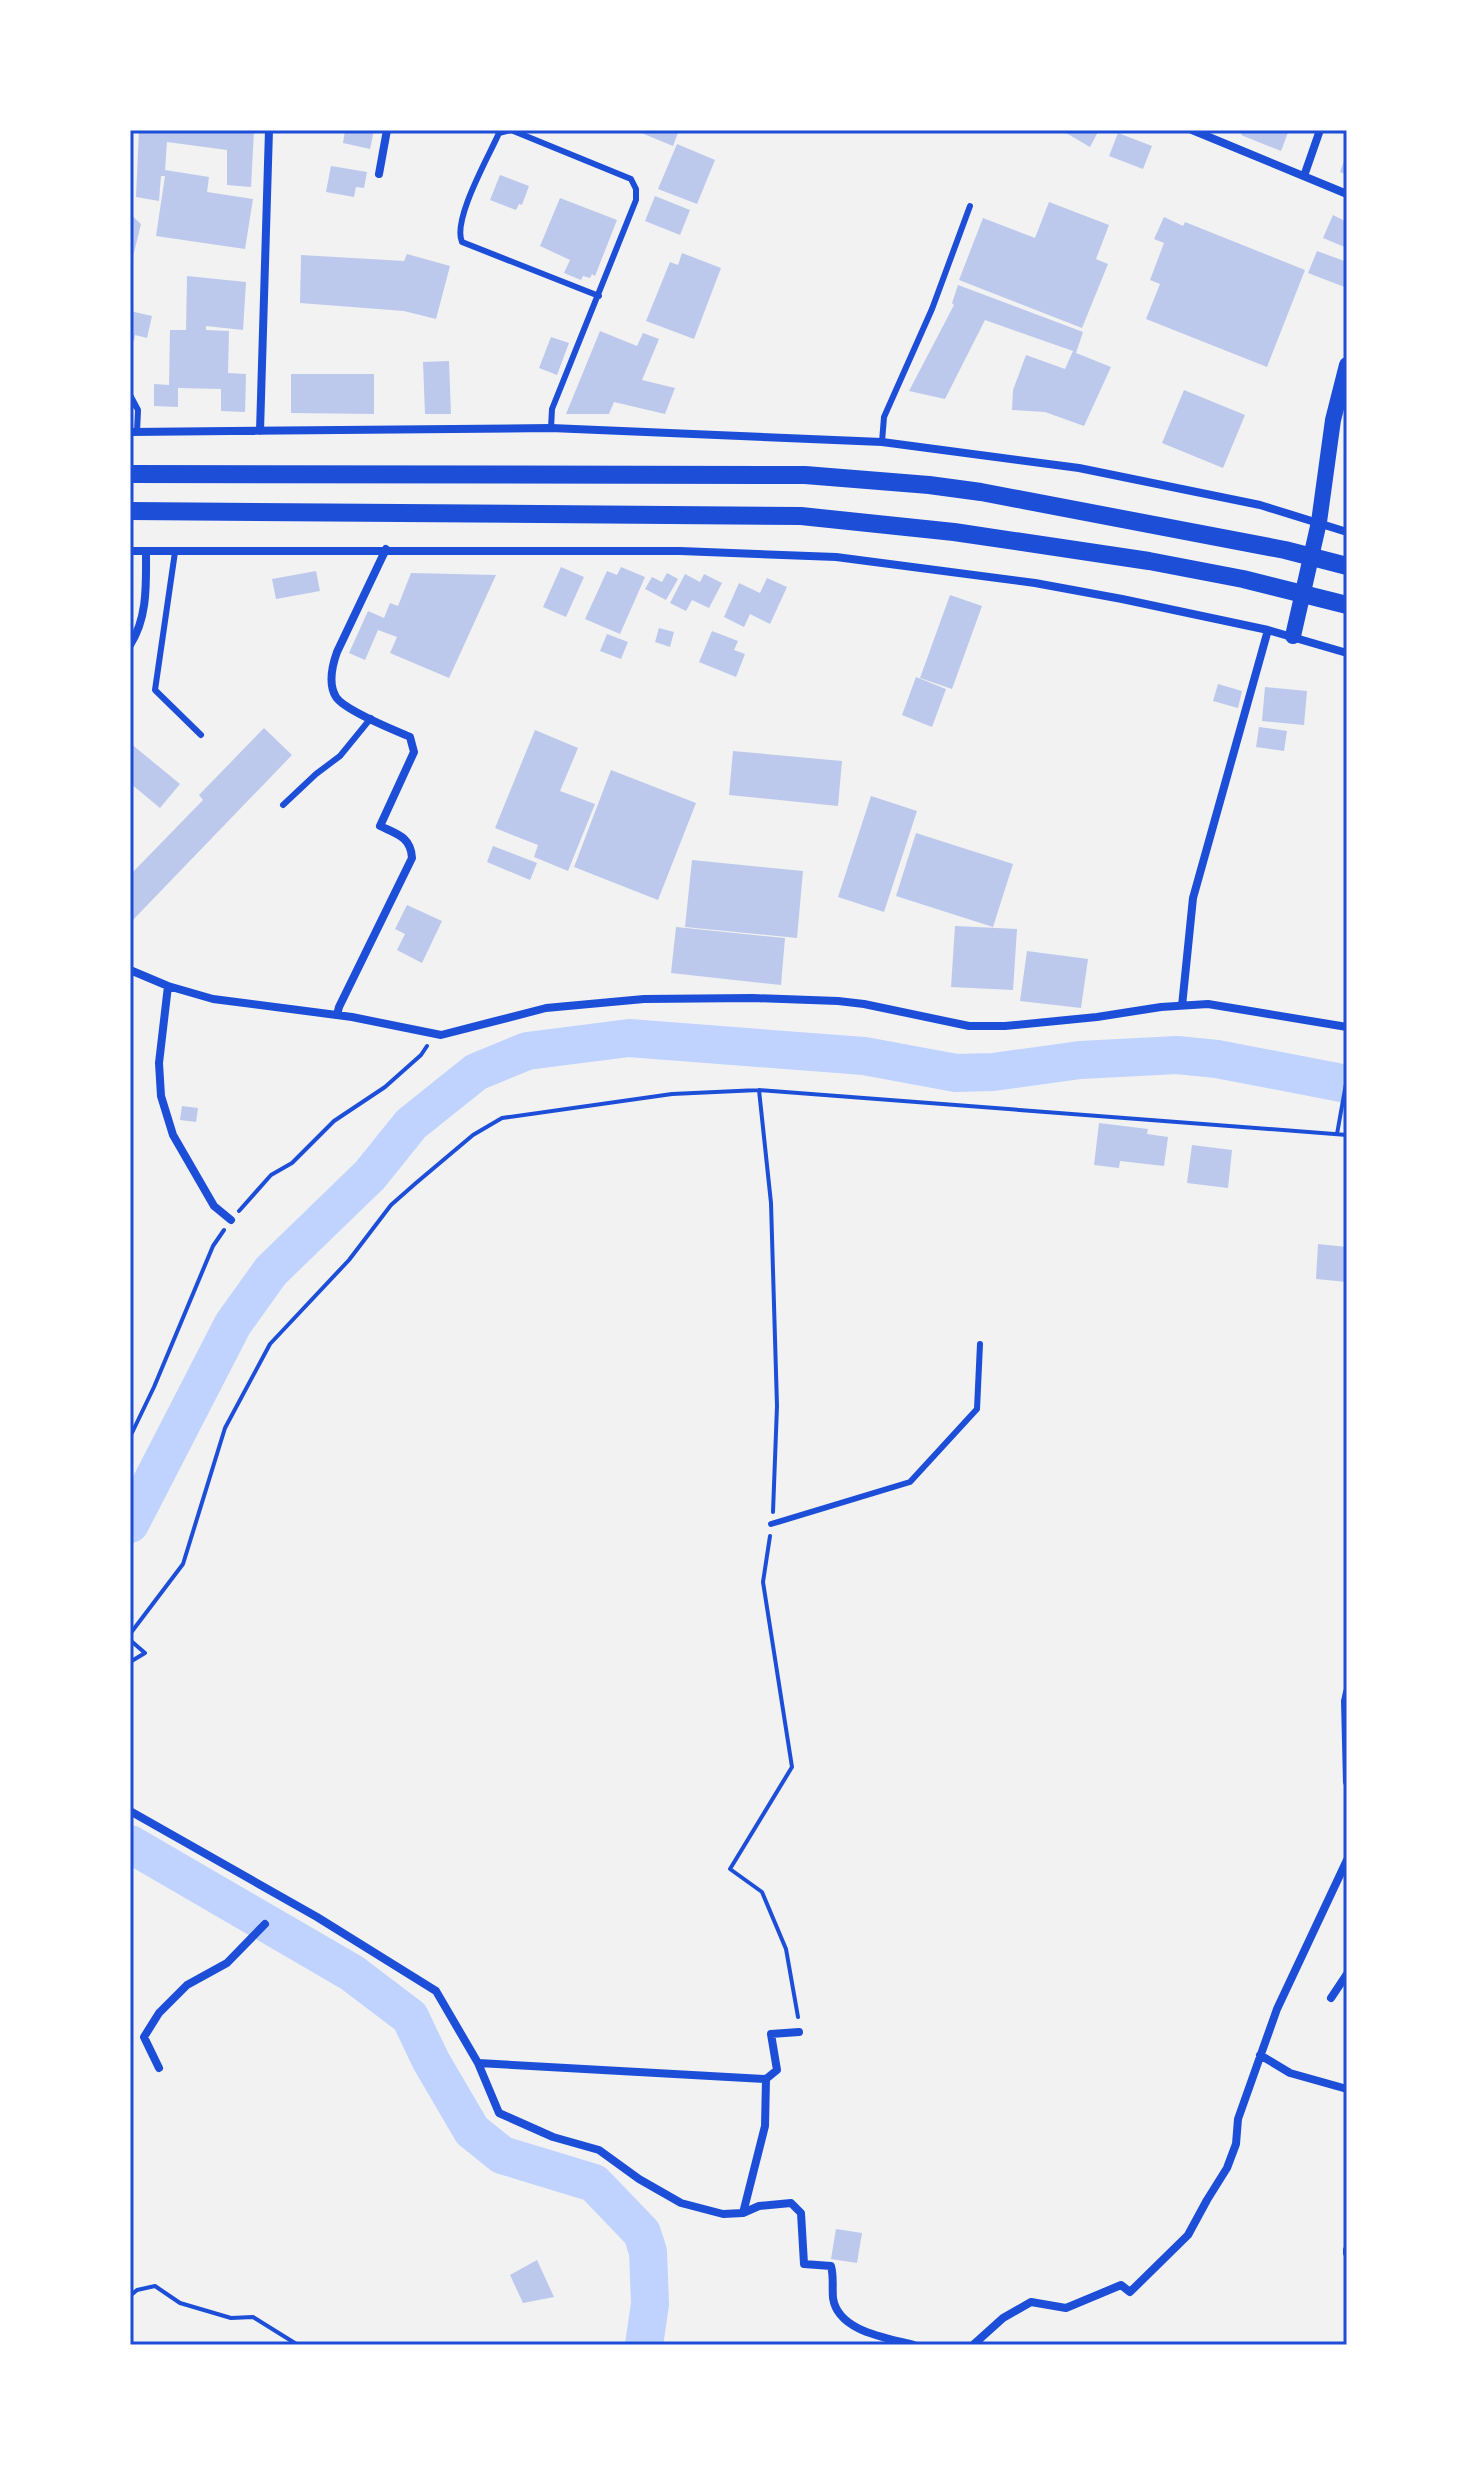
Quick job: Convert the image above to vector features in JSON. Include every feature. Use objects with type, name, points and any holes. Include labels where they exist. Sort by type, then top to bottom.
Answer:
[{"type":"highway","points":[[130,474],[805,475],[981,492],[1311,556],[1347,566]]},
{"type":"highway","points":[[130,511],[801,516],[954,532],[1149,561],[1243,579],[1347,605]]},
{"type":"main road","points":[[1293,636],[1319,522],[1333,420],[1347,365]]},
{"type":"street","points":[[260,431],[269,130]]},
{"type":"street","points":[[379,174],[387,130]]},
{"type":"street","points":[[1195,130],[1347,194]]},
{"type":"street","points":[[1304,176],[1320,130]]},
{"type":"street","points":[[134,432],[551,428],[882,442],[1079,468],[1260,505],[1347,532]]},
{"type":"street","points":[[337,1015],[412,858],[406,839],[380,826],[414,752],[410,737],[344,705],[334,695],[331,668],[386,549]]},
{"type":"street","points":[[130,551],[680,551],[836,557],[1035,583],[1268,630],[1347,653]]},
{"type":"street","points":[[130,645],[146,601],[146,551]]},
{"type":"street","points":[[1182,1006],[1193,898],[1268,630]]},
{"type":"street","points":[[130,970],[168,986],[213,999],[337,1015],[435,1034],[457,1032],[546,1008],[644,999],[753,998],[838,1001],[875,1006],[945,1023],[981,1026],[1208,1004],[1347,1027]]},
{"type":"street","points":[[168,986],[159,1063],[161,1096],[173,1135],[214,1206],[231,1220]]},
{"type":"street","points":[[1347,1692],[1347,1782]]},
{"type":"street","points":[[130,1811],[317,1917],[436,1991],[478,2063],[499,2113],[553,2137],[599,2150],[639,2179],[681,2203],[723,2214],[791,2203],[801,2213],[804,2264],[831,2266],[833,2298],[838,2312],[850,2324],[914,2345]]},
{"type":"street","points":[[973,2345],[1003,2318],[1031,2302],[1066,2308],[1121,2285],[1130,2292],[1188,2235],[1227,2168],[1236,2144],[1238,2119],[1277,2009],[1347,1860]]},
{"type":"street","points":[[159,2068],[144,2037],[159,2013],[187,1985],[227,1963],[265,1924]]},
{"type":"street","points":[[1331,1998],[1347,1974]]},
{"type":"street","points":[[478,2063],[766,2079],[777,2070],[771,2034],[799,2032]]},
{"type":"street","points":[[1260,2055],[1290,2073],[1347,2089]]},
{"type":"street","points":[[743,2213],[765,2126],[766,2079]]},
{"type":"street","points":[[872,2345],[875,2334]]},
{"type":"lane","points":[[551,428],[552,409],[599,296],[636,200],[636,189],[631,179],[511,130],[499,133],[461,218],[459,234],[462,242],[599,296]]},
{"type":"lane","points":[[882,442],[884,417],[932,309],[970,206]]},
{"type":"lane","points":[[130,395],[138,410],[134,432]]},
{"type":"lane","points":[[175,552],[155,690],[201,735]]},
{"type":"lane","points":[[283,805],[340,756],[371,718]]},
{"type":"lane","points":[[771,1524],[910,1482],[977,1409],[980,1344]]},
{"type":"path","points":[[130,1437],[213,1246],[231,1220],[271,1175],[292,1163],[334,1121],[385,1087],[421,1055],[435,1034]]},
{"type":"path","points":[[1337,1134],[1347,1078]]},
{"type":"path","points":[[759,1090],[771,1203],[777,1406],[775,1497],[763,1582],[792,1767],[730,1869],[762,1892],[786,1949],[799,2032]]},
{"type":"path","points":[[130,1634],[183,1564],[225,1428],[270,1344],[349,1260],[391,1205],[473,1135],[502,1118],[672,1094],[759,1090],[1347,1135]]},
{"type":"path","points":[[130,1640],[145,1653],[130,1662]]},
{"type":"path","points":[[130,2296],[137,2290],[155,2286],[180,2303],[231,2318],[253,2317],[298,2345]]},
{"type":"building","points":[[139,130],[254,130],[251,187],[227,185],[227,150],[167,142],[165,170],[209,177],[207,192],[253,199],[245,249],[156,236],[165,176],[161,176],[159,201],[136,197]]},
{"type":"building","points":[[345,130],[374,130],[370,149],[343,143]]},
{"type":"building","points":[[634,130],[679,130],[673,146]]},
{"type":"building","points":[[1061,130],[1099,130],[1090,147]]},
{"type":"building","points":[[1243,130],[1289,130],[1281,151],[1241,135]]},
{"type":"building","points":[[1118,133],[1152,146],[1143,169],[1109,156]]},
{"type":"building","points":[[677,144],[715,160],[697,204],[658,189]]},
{"type":"building","points":[[1347,152],[1347,175],[1340,172]]},
{"type":"building","points":[[331,166],[367,172],[364,188],[356,187],[354,197],[326,192]]},
{"type":"building","points":[[500,175],[529,186],[522,205],[519,204],[516,210],[490,200]]},
{"type":"building","points":[[655,196],[690,210],[680,235],[645,221]]},
{"type":"building","points":[[560,198],[617,220],[595,276],[583,276],[581,280],[564,273],[570,260],[540,246]]},
{"type":"building","points":[[1049,202],[1109,225],[1096,259],[1108,264],[1082,328],[959,280],[983,218],[1035,238]]},
{"type":"building","points":[[130,214],[141,224],[131,265],[130,265]]},
{"type":"building","points":[[1333,215],[1347,222],[1347,248],[1323,238]]},
{"type":"building","points":[[1164,217],[1183,226],[1185,222],[1305,270],[1267,367],[1146,319],[1160,284],[1150,280],[1164,243],[1154,239]]},
{"type":"building","points":[[1317,251],[1347,262],[1347,288],[1308,273]]},
{"type":"building","points":[[682,253],[721,268],[694,339],[646,321],[670,262],[678,265]]},
{"type":"building","points":[[407,254],[450,266],[436,319],[404,311],[300,303],[301,255],[404,261]]},
{"type":"building","points":[[187,276],[246,282],[243,330],[206,326],[206,330],[229,331],[228,373],[246,374],[245,412],[221,411],[221,389],[178,388],[178,407],[154,406],[154,384],[169,385],[170,330],[186,330]]},
{"type":"building","points":[[958,285],[1083,332],[1076,353],[1111,367],[1084,426],[1045,412],[1012,410],[1013,390],[1026,355],[1065,369],[1073,351],[985,320],[945,399],[909,391],[954,305]]},
{"type":"building","points":[[130,311],[152,316],[147,338],[135,335],[134,341],[130,340]]},
{"type":"building","points":[[600,331],[637,346],[643,333],[659,339],[642,380],[675,388],[665,414],[614,402],[609,414],[566,414]]},
{"type":"building","points":[[551,337],[569,343],[557,375],[539,368]]},
{"type":"building","points":[[449,361],[451,414],[425,414],[423,362]]},
{"type":"building","points":[[291,374],[374,374],[374,414],[291,413]]},
{"type":"building","points":[[1184,390],[1245,415],[1223,468],[1162,443]]},
{"type":"building","points":[[561,567],[584,577],[566,617],[543,607]]},
{"type":"building","points":[[621,567],[645,577],[620,634],[585,619],[607,571],[617,575]]},
{"type":"building","points":[[316,571],[320,591],[276,599],[272,579]]},
{"type":"building","points":[[411,573],[496,575],[449,678],[390,653],[397,637],[378,630],[365,660],[349,653],[368,611],[384,618],[390,603],[398,606]]},
{"type":"building","points":[[667,573],[678,579],[666,600],[645,589],[652,577],[662,582]]},
{"type":"building","points":[[685,574],[700,582],[704,574],[722,583],[709,608],[692,600],[686,611],[670,603]]},
{"type":"building","points":[[767,578],[787,587],[770,624],[750,614],[744,627],[724,617],[739,583],[760,593]]},
{"type":"building","points":[[950,595],[982,606],[952,689],[920,678]]},
{"type":"building","points":[[659,628],[674,632],[670,647],[655,642]]},
{"type":"building","points":[[712,631],[738,641],[734,650],[745,654],[736,677],[699,662]]},
{"type":"building","points":[[607,634],[628,642],[621,659],[600,651]]},
{"type":"building","points":[[916,677],[946,689],[932,727],[902,715]]},
{"type":"building","points":[[1218,684],[1242,691],[1238,708],[1213,701]]},
{"type":"building","points":[[1265,687],[1307,691],[1304,725],[1262,721]]},
{"type":"building","points":[[1259,727],[1287,731],[1284,751],[1256,747]]},
{"type":"building","points":[[264,728],[292,755],[130,923],[130,875],[203,800],[199,795]]},
{"type":"building","points":[[535,730],[578,748],[560,791],[595,804],[568,871],[534,857],[538,845],[495,828]]},
{"type":"building","points":[[130,743],[180,784],[160,808],[130,783]]},
{"type":"building","points":[[733,751],[842,761],[838,806],[729,795]]},
{"type":"building","points":[[611,770],[696,803],[658,900],[574,867]]},
{"type":"building","points":[[871,796],[917,811],[884,912],[838,897]]},
{"type":"building","points":[[916,833],[1013,864],[993,927],[896,896]]},
{"type":"building","points":[[493,846],[537,863],[530,880],[487,862]]},
{"type":"building","points":[[692,860],[803,871],[797,938],[685,927]]},
{"type":"building","points":[[407,905],[442,921],[422,963],[397,950],[405,934],[395,929]]},
{"type":"building","points":[[955,926],[1017,929],[1013,990],[951,987]]},
{"type":"building","points":[[676,927],[785,938],[781,985],[671,973]]},
{"type":"building","points":[[1027,951],[1088,959],[1081,1008],[1020,1001]]},
{"type":"building","points":[[182,1106],[198,1108],[196,1122],[180,1120]]},
{"type":"building","points":[[1099,1123],[1148,1129],[1147,1134],[1168,1137],[1164,1166],[1120,1161],[1119,1168],[1094,1165]]},
{"type":"building","points":[[1192,1145],[1232,1150],[1228,1188],[1187,1183]]},
{"type":"building","points":[[1318,1244],[1347,1247],[1347,1282],[1316,1279]]},
{"type":"building","points":[[836,2229],[862,2233],[857,2263],[831,2259]]},
{"type":"building","points":[[537,2260],[554,2297],[523,2303],[510,2275]]},
{"type":"waterway","points":[[130,1524],[233,1324],[271,1271],[370,1175],[411,1124],[476,1072],[527,1051],[629,1038],[864,1056],[956,1073],[993,1072],[1080,1060],[1177,1055],[1217,1059],[1347,1084]]},
{"type":"waterway","points":[[130,1844],[352,1973],[410,2017],[431,2061],[472,2131],[502,2155],[594,2183],[642,2233],[648,2252],[650,2304],[644,2345]]}]
